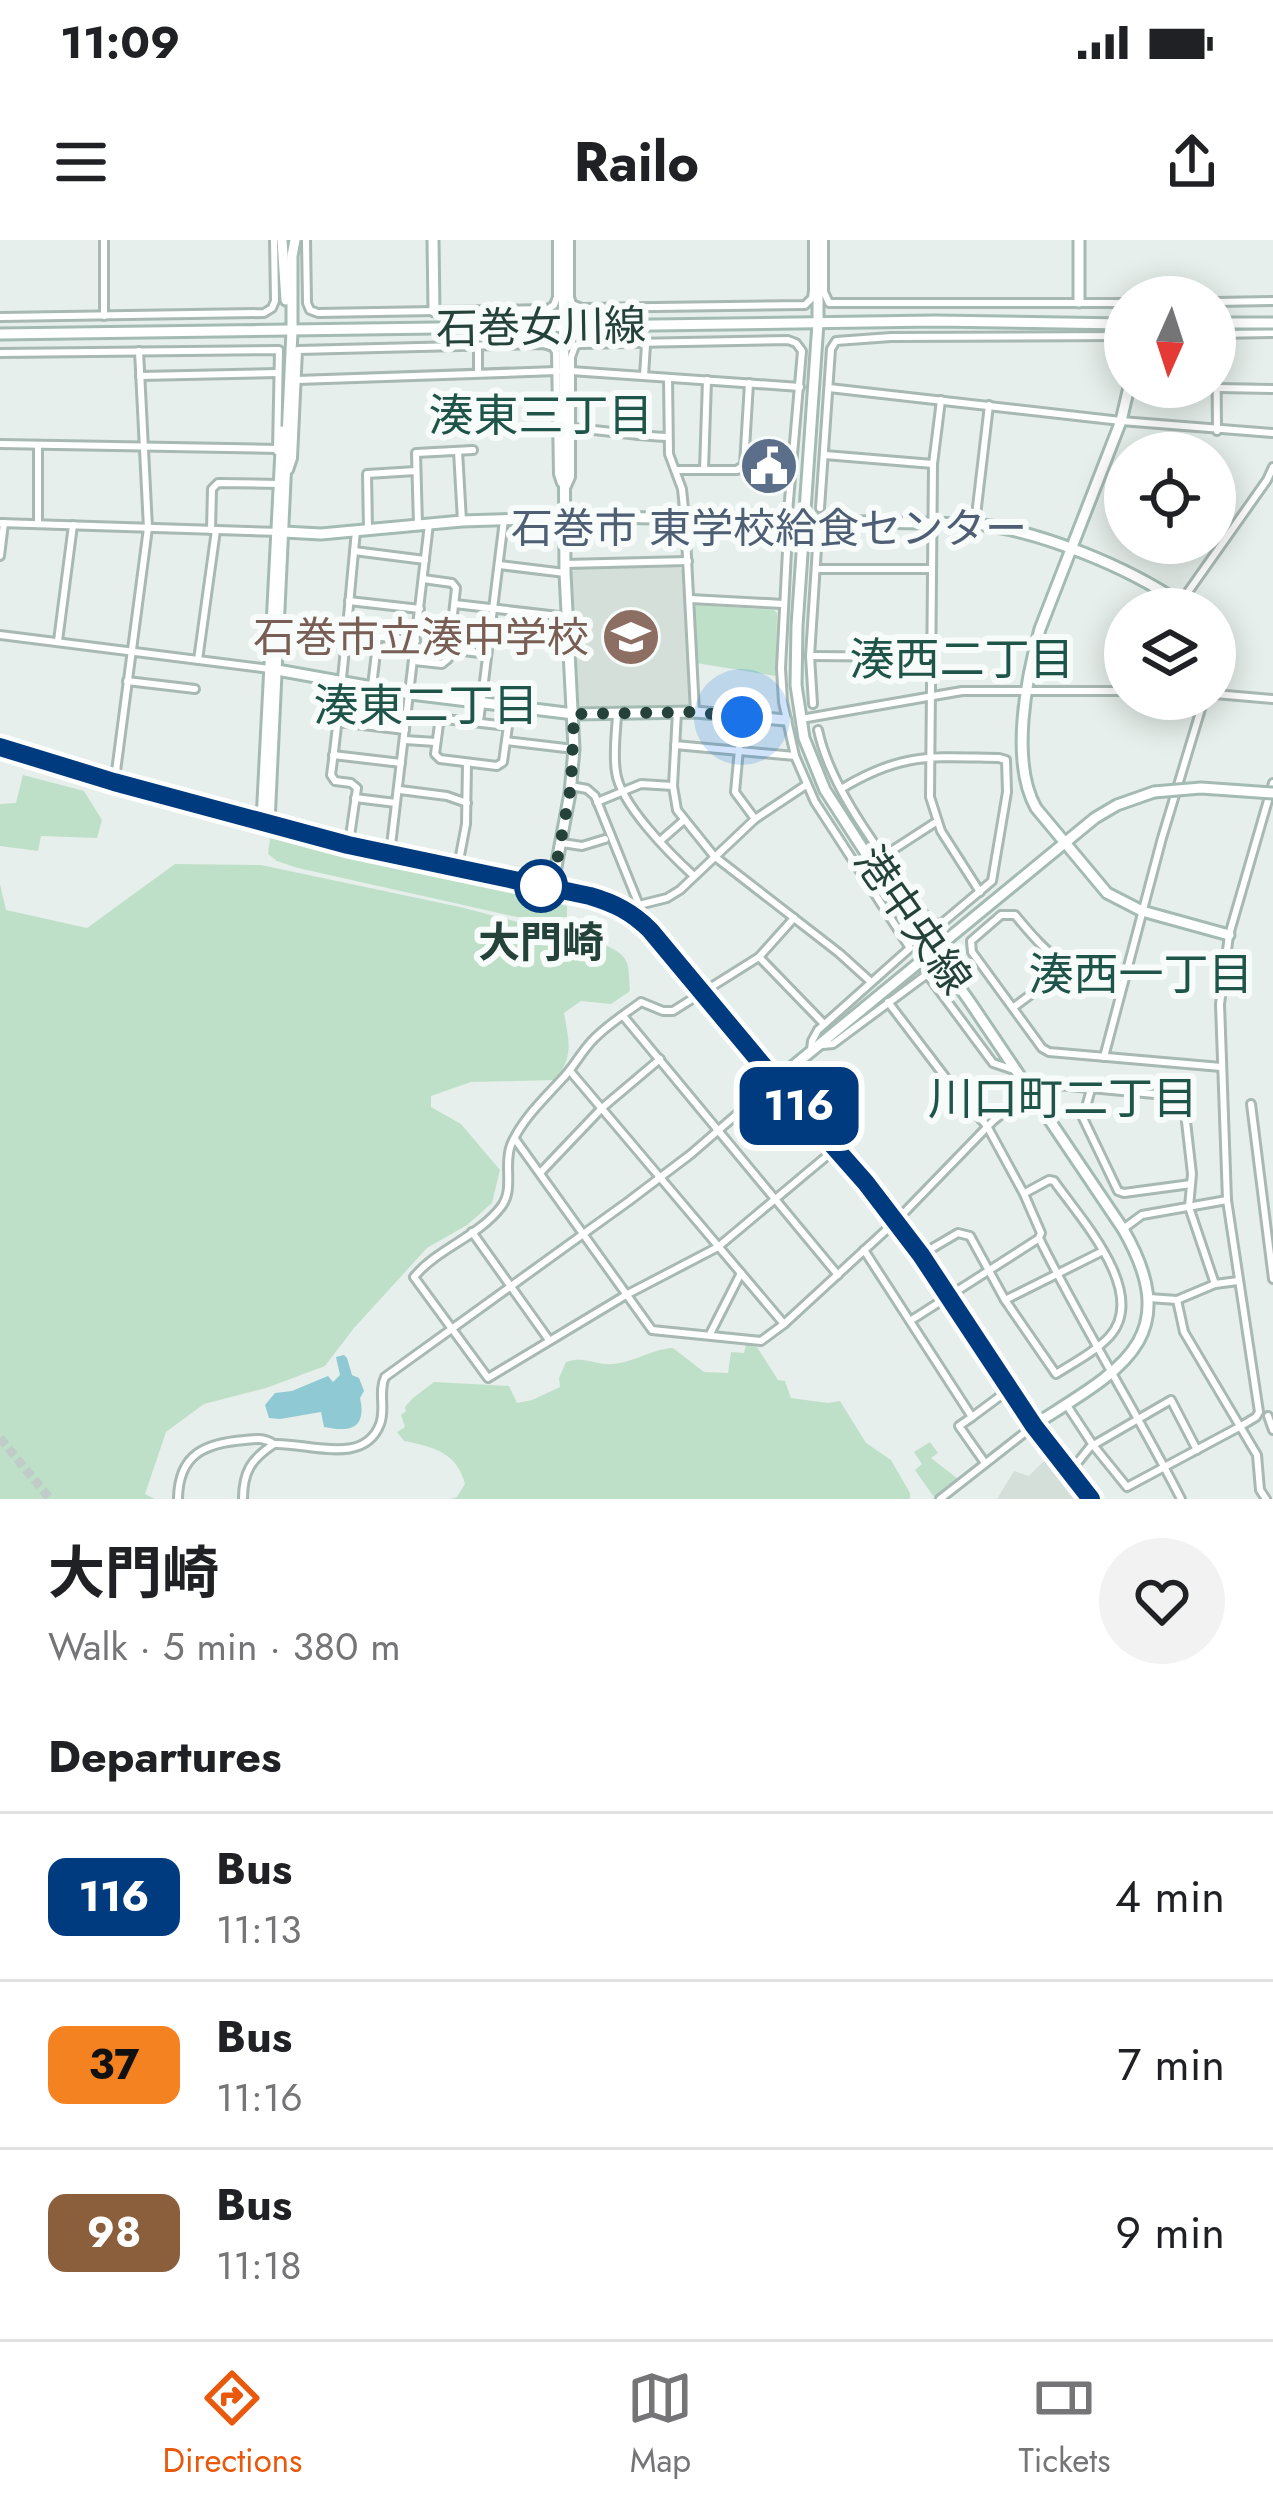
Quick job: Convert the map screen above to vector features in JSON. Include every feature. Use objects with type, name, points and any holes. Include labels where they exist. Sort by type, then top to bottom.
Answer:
[{"type":"highway","points":[[0,747],[348,845],[636,909],[896,1221],[1034,1426],[1091,1499]]},
{"type":"street","points":[[104,240],[104,316]]},
{"type":"street","points":[[0,317],[269,311],[275,301],[278,240]]},
{"type":"street","points":[[278,240],[290,331]]},
{"type":"street","points":[[266,822],[295,240]]},
{"type":"street","points":[[306,240],[307,303],[314,312],[552,308],[563,240]]},
{"type":"street","points":[[433,240],[434,311]]},
{"type":"street","points":[[563,240],[570,297],[572,304],[582,308],[805,305],[812,298],[818,240]]},
{"type":"street","points":[[552,888],[574,749],[565,568],[563,240]]},
{"type":"street","points":[[818,240],[824,292],[830,303],[1104,303]]},
{"type":"street","name":"港中央線","points":[[818,240],[818,323],[796,665],[800,720],[813,765],[825,790],[1123,1229],[1144,1268],[1149,1298]]},
{"type":"street","points":[[1078,240],[1079,302]]},
{"type":"street","points":[[1236,302],[1273,301]]},
{"type":"street","name":"石巻女川線","points":[[0,334],[935,321],[1104,324]]},
{"type":"street","points":[[1236,323],[1273,323]]},
{"type":"street","points":[[1236,334],[1273,333]]},
{"type":"street","points":[[820,508],[836,341],[1104,336]]},
{"type":"street","points":[[564,492],[571,476],[573,348],[579,344],[792,341],[802,351],[788,512]]},
{"type":"street","points":[[644,376],[646,344]]},
{"type":"street","points":[[282,480],[293,458],[298,350],[549,345],[556,352],[558,474],[564,492]]},
{"type":"street","points":[[478,346],[478,373]]},
{"type":"street","points":[[0,353],[278,350],[277,449],[282,480]]},
{"type":"street","points":[[114,782],[148,528],[139,351]]},
{"type":"street","points":[[296,380],[557,371]]},
{"type":"street","points":[[571,371],[800,387]]},
{"type":"street","points":[[140,376],[278,373]]},
{"type":"street","points":[[668,377],[667,437],[682,489],[695,712]]},
{"type":"street","points":[[704,470],[707,380]]},
{"type":"street","points":[[675,470],[736,470],[744,465],[749,383]]},
{"type":"street","points":[[829,388],[1273,434]]},
{"type":"street","points":[[1236,388],[1273,388]]},
{"type":"street","points":[[941,400],[932,522],[930,797],[936,822],[980,892]]},
{"type":"street","points":[[975,524],[988,405]]},
{"type":"street","points":[[1124,408],[1036,642],[1021,750],[1024,782],[1036,808],[1107,892],[1142,911],[1229,935]]},
{"type":"street","points":[[1217,430],[1218,408]]},
{"type":"street","points":[[571,428],[667,437]]},
{"type":"street","points":[[0,444],[277,449]]},
{"type":"street","points":[[38,445],[38,524]]},
{"type":"street","points":[[390,855],[425,560],[416,453],[473,450]]},
{"type":"street","points":[[458,451],[462,521]]},
{"type":"street","points":[[825,455],[934,464]]},
{"type":"street","points":[[1191,588],[1273,467]]},
{"type":"street","points":[[348,845],[357,788],[334,781],[331,775],[354,550],[362,530],[368,474],[416,471]]},
{"type":"street","points":[[198,660],[213,530],[212,489],[218,483],[282,480]]},
{"type":"street","points":[[0,556],[2,523],[320,534],[462,521],[565,518],[932,522],[1010,529],[1126,570],[1152,588]]},
{"type":"street","points":[[479,722],[504,520]]},
{"type":"street","points":[[58,642],[74,525]]},
{"type":"street","points":[[788,531],[781,668],[794,756],[806,785],[912,951],[824,1024],[814,1034],[815,1047]]},
{"type":"street","points":[[813,704],[810,656],[818,532]]},
{"type":"street","points":[[354,550],[425,560]]},
{"type":"street","points":[[499,565],[565,568],[688,561]]},
{"type":"street","points":[[815,569],[932,569]]},
{"type":"street","points":[[414,661],[442,664],[448,659],[455,604],[452,583],[423,579]]},
{"type":"street","points":[[690,599],[783,604]]},
{"type":"street","points":[[349,601],[420,609]]},
{"type":"street","points":[[455,604],[567,617]]},
{"type":"street","points":[[349,633],[416,641]]},
{"type":"street","points":[[0,635],[574,714],[695,712],[786,720]]},
{"type":"street","points":[[372,687],[378,636]]},
{"type":"street","points":[[449,649],[488,654]]},
{"type":"street","points":[[810,656],[931,657]]},
{"type":"street","points":[[127,681],[196,689]]},
{"type":"street","points":[[800,720],[962,691],[1104,691]]},
{"type":"street","points":[[1236,696],[1273,699]]},
{"type":"street","points":[[677,712],[673,786],[675,806],[684,820],[715,856],[871,982]]},
{"type":"street","points":[[617,715],[615,768],[622,792],[659,841],[694,876]]},
{"type":"street","points":[[742,717],[735,792],[755,818]]},
{"type":"street","points":[[445,719],[479,722],[508,726],[503,761],[497,766],[440,759],[435,754],[439,724],[445,719]]},
{"type":"street","points":[[1104,1057],[1198,720]]},
{"type":"street","points":[[337,722],[405,730]]},
{"type":"street","points":[[818,730],[841,789],[930,923],[941,924],[992,881],[1007,792],[1006,760],[909,758],[841,789]]},
{"type":"street","points":[[405,740],[436,742]]},
{"type":"street","points":[[506,741],[574,749]]},
{"type":"street","points":[[675,745],[794,756]]},
{"type":"street","points":[[334,755],[401,763]]},
{"type":"street","points":[[458,869],[467,763]]},
{"type":"street","points":[[1066,1404],[1127,1486],[1259,1412],[1227,1200],[1220,1004],[1229,935],[1273,783]]},
{"type":"street","points":[[597,802],[640,784],[673,786]]},
{"type":"street","points":[[571,786],[587,789],[597,802],[636,909],[667,898],[755,818],[806,785]]},
{"type":"street","points":[[243,1499],[248,1468],[274,1444],[340,1450],[364,1443],[380,1423],[383,1379],[661,1177],[1095,818],[1154,792],[1201,788],[1273,793]]},
{"type":"street","points":[[398,790],[467,802]]},
{"type":"street","points":[[355,798],[396,803]]},
{"type":"street","points":[[659,841],[684,820]]},
{"type":"street","points":[[885,855],[936,822]]},
{"type":"street","points":[[560,842],[577,846],[605,838]]},
{"type":"street","points":[[1122,984],[1085,975],[1059,962],[1015,915],[1001,915],[971,940],[972,952],[1049,1052],[1221,1067]]},
{"type":"street","points":[[794,919],[759,957],[673,1011],[641,1002],[592,1040],[514,1138],[506,1197],[496,1212],[427,1262],[414,1277],[488,1378],[626,1294],[718,1246],[837,1148]]},
{"type":"street","points":[[759,957],[824,1024]]},
{"type":"street","points":[[1014,1007],[1059,962]]},
{"type":"street","points":[[815,1047],[833,1044],[925,972],[993,1063],[1014,1070]]},
{"type":"street","points":[[888,1002],[987,1126],[1024,1194],[1057,1275],[1180,1499]]},
{"type":"street","points":[[625,1017],[838,1275]]},
{"type":"street","points":[[539,1174],[602,1108],[660,1059]]},
{"type":"street","points":[[570,1071],[784,1324]]},
{"type":"street","points":[[514,1138],[652,1330],[761,1342],[896,1221],[987,1126],[1036,1086],[1181,1099],[1190,1207],[1215,1284]]},
{"type":"street","points":[[1091,1089],[1083,1118],[1118,1191],[1191,1184]]},
{"type":"street","points":[[1251,1105],[1273,1279]]},
{"type":"street","points":[[921,1255],[958,1233],[970,1236],[1005,1300],[1056,1374],[1115,1330],[1120,1300],[1116,1271],[1054,1181],[1024,1194]]},
{"type":"street","points":[[1123,1229],[1142,1215],[1227,1200]]},
{"type":"street","points":[[472,1232],[549,1340]]},
{"type":"street","points":[[910,1321],[1039,1238]]},
{"type":"street","points":[[864,1250],[972,1417]]},
{"type":"street","points":[[1005,1300],[1103,1251]]},
{"type":"street","points":[[710,1335],[741,1273]]},
{"type":"street","points":[[940,1499],[1034,1426],[1114,1373],[1138,1342],[1149,1298],[1177,1300],[1215,1284],[1238,1281]]},
{"type":"street","points":[[1177,1300],[1184,1332],[1257,1456],[1260,1490],[1266,1499]]},
{"type":"street","points":[[985,1463],[959,1426],[1009,1389]]},
{"type":"street","points":[[1070,1473],[1093,1445],[1171,1400],[1197,1450]]},
{"type":"street","points":[[1268,1416],[1273,1430]]},
{"type":"street","points":[[178,1498],[186,1465],[206,1448],[226,1441],[266,1438],[274,1444]]},
{"type":"shaded area","name":"石巻市立湊中学校","points":[[679,567],[690,702],[687,706],[582,709],[572,573],[575,569]]},
{"type":"shaded area","points":[[1045,1460],[1080,1499],[997,1499],[1014,1471],[1029,1476]]},
{"type":"green space","points":[[697,605],[774,610],[776,676],[696,663]]},
{"type":"green space","points":[[23,775],[84,791],[102,820],[97,838],[41,836],[38,851],[0,846],[0,804],[16,803]]},
{"type":"green space","points":[[271,831],[567,906],[567,917],[517,917],[298,868],[268,854]]},
{"type":"green space","points":[[175,864],[261,865],[460,907],[603,944],[626,961],[630,991],[611,1004],[581,1001],[564,1013],[568,1055],[556,1080],[471,1082],[431,1096],[431,1107],[461,1124],[500,1170],[492,1203],[467,1225],[427,1248],[325,1366],[204,1404],[166,1432],[145,1494],[155,1499],[0,1499],[0,884],[6,910],[87,928]]},
{"type":"green space","points":[[746,1345],[757,1347],[778,1380],[785,1381],[791,1398],[840,1401],[866,1443],[891,1460],[910,1499],[451,1499],[465,1484],[456,1465],[434,1449],[404,1441],[397,1432],[405,1427],[401,1415],[405,1407],[434,1382],[509,1386],[517,1403],[560,1387],[566,1362],[613,1364],[673,1348],[704,1372],[728,1373],[731,1352],[744,1353]]},
{"type":"green space","points":[[930,1442],[938,1453],[931,1458],[958,1479],[934,1497],[915,1470],[922,1464],[914,1452]]},
{"type":"water","points":[[344,1355],[364,1391],[358,1423],[341,1429],[324,1427],[321,1412],[269,1418],[265,1405],[275,1393],[328,1376],[333,1382],[340,1375],[336,1357]]},
{"type":"tunnel","points":[[0,1438],[50,1499]]},
{"type":"bus line","name":"116","points":[[0,747],[348,845],[590,896],[632,914],[866,1183],[921,1255],[1051,1450],[1091,1499]]},
{"type":"place","name":"石巻市 東学校給食センター","points":[[769,466]]},
{"type":"place","name":"石巻市立湊中学校","points":[[631,637]]},
{"type":"place","name":"大門崎","points":[[541,886]]},
{"type":"district","name":"湊東三丁目","points":[[541,415]]},
{"type":"district","name":"湊西二丁目","points":[[962,659]]},
{"type":"district","name":"湊東二丁目","points":[[426,705]]},
{"type":"district","name":"湊西一丁目","points":[[1141,974]]},
{"type":"district","name":"川口町二丁目","points":[[1063,1098]]},
{"type":"route","points":[[541,886],[552,888],[570,793],[574,714],[695,712],[742,717]]}]
